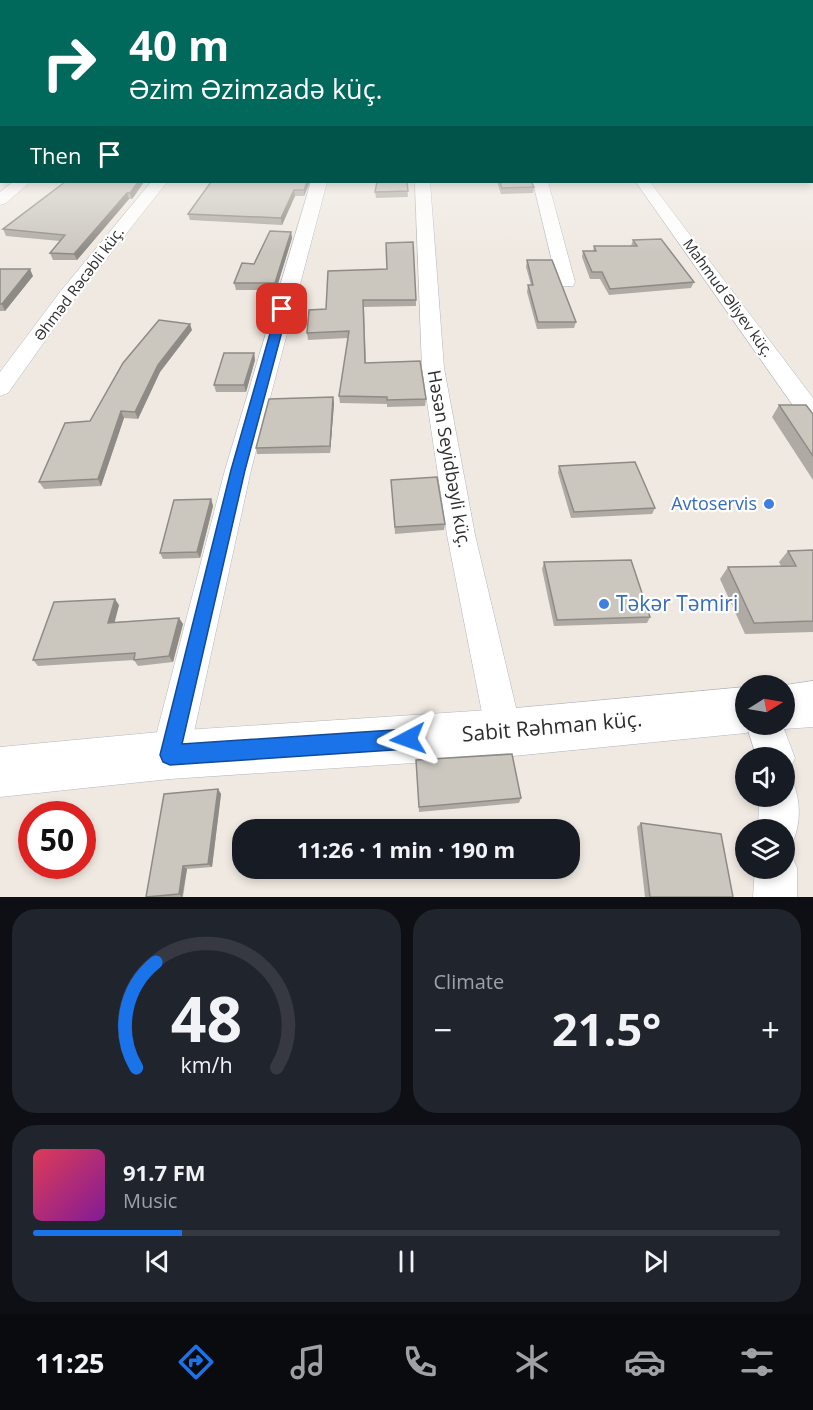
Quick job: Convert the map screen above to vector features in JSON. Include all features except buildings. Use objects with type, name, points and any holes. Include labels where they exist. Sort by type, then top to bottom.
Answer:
[{"type":"main road","points":[[795,705],[813,704]]},
{"type":"main road","name":"Sabit Rəhman küç.","points":[[0,772],[170,755],[504,733],[735,711]]},
{"type":"street","points":[[0,200],[21,183]]},
{"type":"street","name":"Əhməd Rəcəbli küç.","points":[[2,384],[67,296],[158,183]]},
{"type":"street","points":[[170,755],[238,470],[319,183]]},
{"type":"street","name":"Həsən Seyidbəyli küç.","points":[[422,183],[433,368],[461,535],[504,733]]},
{"type":"street","points":[[540,183],[566,282]]},
{"type":"street","name":"Mahmud Əliyev küç.","points":[[645,183],[813,415]]},
{"type":"street","points":[[775,897],[776,879]]},
{"type":"place","name":"Avtoservis","points":[[769,504]]},
{"type":"place","name":"Təkər Təmiri","points":[[604,604]]},
{"type":"route","points":[[282,309],[238,470],[170,755],[408,739]]}]
